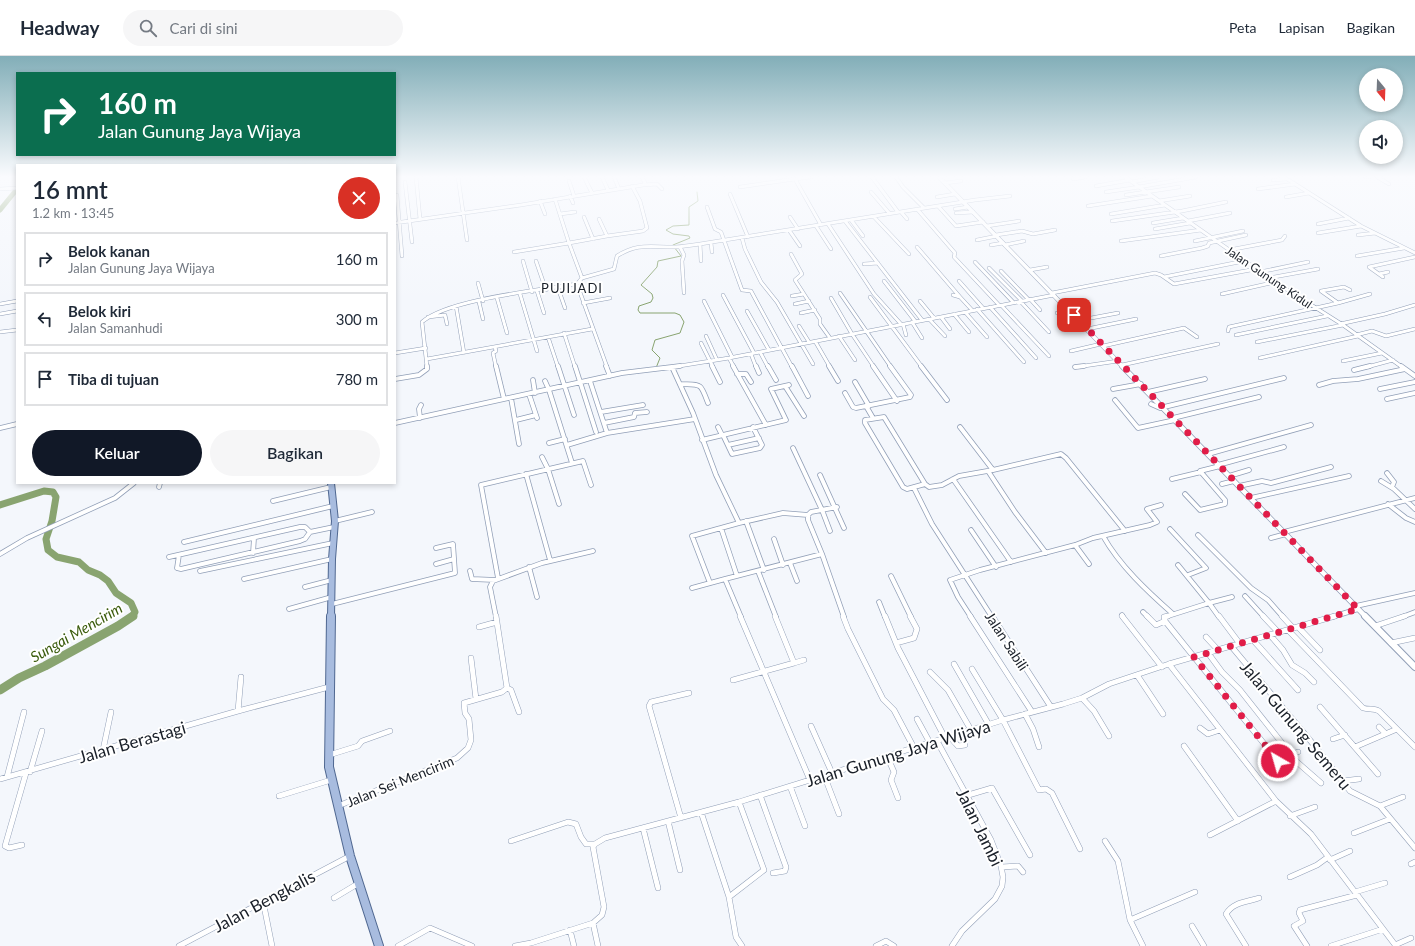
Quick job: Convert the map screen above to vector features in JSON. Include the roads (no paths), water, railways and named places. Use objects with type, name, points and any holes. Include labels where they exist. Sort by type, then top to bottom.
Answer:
[{"type":"main road","points":[[331,485],[334,524],[328,755],[331,780],[350,856],[380,946]]},
{"type":"street","points":[[400,219],[402,256]]},
{"type":"street","points":[[396,223],[417,219]]},
{"type":"street","points":[[465,219],[468,240]]},
{"type":"street","points":[[562,219],[582,278]]},
{"type":"street","points":[[585,219],[592,239]]},
{"type":"street","points":[[599,219],[607,236]]},
{"type":"street","points":[[514,252],[643,231],[648,228],[645,219]]},
{"type":"street","points":[[712,219],[715,229],[721,232],[742,290],[751,291],[808,396]]},
{"type":"street","points":[[740,219],[748,237]]},
{"type":"street","points":[[791,219],[798,229]]},
{"type":"street","points":[[817,219],[821,225]]},
{"type":"street","points":[[396,379],[422,374],[427,369],[426,348],[422,322],[426,317],[456,306],[576,284],[582,278],[614,269],[617,256],[633,247],[649,245],[680,247],[862,219]]},
{"type":"street","points":[[875,219],[909,254]]},
{"type":"street","points":[[925,219],[955,253],[954,258],[1049,356]]},
{"type":"street","points":[[949,219],[956,226],[983,222]]},
{"type":"street","points":[[980,219],[1415,667]]},
{"type":"street","points":[[1112,221],[1129,219]]},
{"type":"street","points":[[1153,223],[1180,219]]},
{"type":"street","name":"Jalan Gunung Kidul","points":[[1184,219],[1260,272],[1414,374]]},
{"type":"street","points":[[1155,229],[1205,219]]},
{"type":"street","points":[[1318,224],[1346,219]]},
{"type":"street","points":[[1350,219],[1361,226],[1415,253]]},
{"type":"street","points":[[410,220],[412,242]]},
{"type":"street","points":[[851,220],[863,236]]},
{"type":"street","points":[[987,226],[1018,220]]},
{"type":"street","points":[[845,221],[922,320]]},
{"type":"street","points":[[828,224],[874,294],[902,324],[906,331],[906,335]]},
{"type":"street","points":[[816,226],[831,249]]},
{"type":"street","points":[[1318,234],[1361,226]]},
{"type":"street","points":[[789,230],[800,246]]},
{"type":"street","points":[[977,240],[1022,231],[1033,234],[1055,230]]},
{"type":"street","points":[[1121,241],[1200,230]]},
{"type":"street","points":[[1195,241],[1243,231]]},
{"type":"street","points":[[1358,235],[1375,233]]},
{"type":"street","points":[[1160,256],[1206,248],[1209,243],[1246,235]]},
{"type":"street","points":[[1229,250],[1280,241],[1285,236]]},
{"type":"street","points":[[742,238],[745,249],[761,282],[769,290],[813,364]]},
{"type":"street","points":[[991,245],[1024,241]]},
{"type":"street","points":[[711,243],[712,252]]},
{"type":"street","points":[[700,244],[701,261]]},
{"type":"street","points":[[680,247],[684,255],[682,261],[684,293]]},
{"type":"street","points":[[917,247],[972,310]]},
{"type":"street","points":[[1357,256],[1405,248]]},
{"type":"street","points":[[791,254],[803,275],[794,279],[815,310],[820,319],[821,326],[830,338]]},
{"type":"street","points":[[1383,277],[1369,267],[1415,257]]},
{"type":"street","points":[[523,261],[532,292]]},
{"type":"street","points":[[536,261],[546,290]]},
{"type":"street","points":[[1164,277],[1244,261]]},
{"type":"street","points":[[975,262],[1013,302]]},
{"type":"street","points":[[1260,272],[1308,262]]},
{"type":"street","points":[[864,264],[878,263]]},
{"type":"street","points":[[1030,270],[1047,267]]},
{"type":"street","points":[[989,268],[1049,332]]},
{"type":"street","points":[[396,423],[565,386],[590,382],[610,376],[731,358],[913,321],[1030,300],[1154,274],[1158,274],[1171,283],[1176,284],[1242,270],[1256,269]]},
{"type":"street","points":[[1269,278],[1318,269]]},
{"type":"street","points":[[1001,271],[1040,310]]},
{"type":"street","points":[[1379,274],[1388,272]]},
{"type":"street","points":[[884,281],[913,321],[922,338]]},
{"type":"street","points":[[959,281],[983,308]]},
{"type":"street","points":[[1222,294],[1275,282]]},
{"type":"street","points":[[478,283],[483,319]]},
{"type":"street","points":[[576,284],[610,376]]},
{"type":"street","points":[[1338,303],[1321,291],[1344,287],[1350,290]]},
{"type":"street","points":[[558,288],[565,308]]},
{"type":"street","points":[[537,291],[544,313]]},
{"type":"street","points":[[840,293],[911,395],[910,397],[897,400],[868,406],[853,407],[845,393]]},
{"type":"street","points":[[520,294],[537,351]]},
{"type":"street","points":[[792,296],[804,294]]},
{"type":"street","points":[[1228,331],[1229,327],[1338,303],[1370,294]]},
{"type":"street","points":[[723,295],[753,353],[759,373]]},
{"type":"street","points":[[953,295],[960,297]]},
{"type":"street","points":[[870,297],[947,400]]},
{"type":"street","points":[[497,298],[507,334]]},
{"type":"street","points":[[583,303],[610,298]]},
{"type":"street","points":[[831,298],[852,334],[897,400]]},
{"type":"street","points":[[0,304],[16,301]]},
{"type":"street","points":[[704,301],[737,374],[766,425]]},
{"type":"street","points":[[795,304],[809,301]]},
{"type":"street","points":[[920,301],[934,318]]},
{"type":"street","points":[[1257,342],[1341,325],[1415,305]]},
{"type":"street","points":[[456,306],[464,353]]},
{"type":"street","points":[[990,307],[1036,358]]},
{"type":"street","points":[[1057,313],[1084,308]]},
{"type":"street","points":[[978,309],[1024,362]]},
{"type":"street","points":[[801,313],[815,310]]},
{"type":"street","points":[[0,314],[16,311]]},
{"type":"street","points":[[747,311],[769,350]]},
{"type":"street","points":[[965,312],[987,337]]},
{"type":"street","points":[[1059,324],[1118,313]]},
{"type":"street","points":[[954,314],[969,332]]},
{"type":"street","points":[[426,317],[445,315],[447,324]]},
{"type":"street","points":[[1236,335],[1327,316]]},
{"type":"street","points":[[941,317],[950,328]]},
{"type":"street","points":[[929,319],[945,336]]},
{"type":"street","points":[[1087,329],[1136,319]]},
{"type":"street","points":[[799,326],[809,342]]},
{"type":"street","points":[[1071,351],[1184,328],[1188,329],[1198,337]]},
{"type":"street","points":[[427,359],[592,329]]},
{"type":"street","points":[[1260,358],[1296,349],[1336,343],[1374,331],[1386,336],[1415,329]]},
{"type":"street","points":[[0,332],[16,330]]},
{"type":"street","points":[[564,334],[596,432]]},
{"type":"street","points":[[706,336],[717,360]]},
{"type":"street","points":[[839,336],[856,360]]},
{"type":"street","points":[[548,337],[574,415]]},
{"type":"street","points":[[815,341],[838,381]]},
{"type":"street","points":[[701,343],[720,382]]},
{"type":"street","points":[[1122,365],[1218,344]]},
{"type":"street","points":[[495,347],[496,351],[494,353],[504,399]]},
{"type":"street","points":[[396,353],[426,348]]},
{"type":"street","points":[[760,352],[776,380]]},
{"type":"street","points":[[1344,361],[1382,353]]},
{"type":"street","points":[[1354,370],[1393,360]]},
{"type":"street","points":[[1075,367],[1118,361]]},
{"type":"street","points":[[672,367],[695,419],[716,475],[739,523]]},
{"type":"street","points":[[1319,385],[1333,381],[1359,379],[1405,369]]},
{"type":"street","points":[[737,374],[746,374],[751,382]]},
{"type":"street","points":[[1151,404],[1158,408],[1284,378]]},
{"type":"street","points":[[1148,392],[1205,379]]},
{"type":"street","points":[[533,380],[535,393]]},
{"type":"street","points":[[545,381],[572,463]]},
{"type":"street","points":[[590,382],[607,433]]},
{"type":"street","points":[[855,382],[873,418]]},
{"type":"street","points":[[1380,389],[1415,382]]},
{"type":"street","points":[[680,384],[697,385],[702,387],[708,403]]},
{"type":"street","points":[[1113,389],[1140,384]]},
{"type":"street","points":[[702,440],[786,420],[771,389],[787,385],[804,416]]},
{"type":"street","points":[[1388,399],[1415,392]]},
{"type":"street","points":[[516,420],[536,417],[529,394]]},
{"type":"street","points":[[1115,400],[1138,428],[1259,397]]},
{"type":"street","points":[[511,398],[519,444]]},
{"type":"street","points":[[420,418],[419,409],[421,405]]},
{"type":"street","points":[[601,412],[643,405]]},
{"type":"street","points":[[604,423],[634,417],[634,412],[646,412]]},
{"type":"street","points":[[925,484],[907,490],[903,487],[865,423],[865,420],[885,418],[925,484],[929,487],[938,486],[953,479],[1048,456],[1063,454],[1125,531]]},
{"type":"street","points":[[567,446],[607,433],[695,419]]},
{"type":"street","points":[[0,428],[16,424]]},
{"type":"street","points":[[1208,454],[1311,425]]},
{"type":"street","points":[[718,427],[731,453],[734,454],[760,448],[762,445],[753,427]]},
{"type":"street","points":[[960,427],[990,471],[1015,512],[1046,553]]},
{"type":"street","points":[[728,445],[759,438]]},
{"type":"street","points":[[549,443],[565,439]]},
{"type":"street","points":[[1172,480],[1284,447]]},
{"type":"street","points":[[793,448],[822,510],[830,531]]},
{"type":"street","points":[[542,457],[548,469],[559,504]]},
{"type":"street","points":[[497,579],[480,486],[483,484],[584,461],[591,485]]},
{"type":"street","points":[[1239,486],[1262,481],[1268,483],[1274,482],[1331,467]]},
{"type":"street","points":[[1229,476],[1249,470]]},
{"type":"street","points":[[1185,494],[1200,510],[1226,503],[1201,472]]},
{"type":"street","points":[[526,474],[550,560]]},
{"type":"street","points":[[1387,474],[1393,480],[1392,487]]},
{"type":"street","points":[[820,475],[836,507],[844,528]]},
{"type":"street","points":[[1251,498],[1349,476]]},
{"type":"street","points":[[953,479],[1011,562]]},
{"type":"street","points":[[1222,484],[1234,481]]},
{"type":"street","points":[[1381,481],[1392,487],[1415,509]]},
{"type":"street","points":[[0,554],[28,538],[115,498],[133,484]]},
{"type":"street","points":[[273,502],[331,485]]},
{"type":"street","name":"Jalan Sabili","points":[[914,488],[939,537],[965,574],[1051,707]]},
{"type":"street","points":[[1271,538],[1388,504],[1415,498]]},
{"type":"street","points":[[1388,504],[1406,518],[1415,522]]},
{"type":"street","points":[[184,542],[333,506]]},
{"type":"street","points":[[1032,712],[950,582],[950,579],[1075,545],[1093,538],[1157,522],[1147,509],[1161,506]]},
{"type":"street","points":[[710,583],[692,536],[746,521],[783,513],[808,515],[836,507]]},
{"type":"street","points":[[179,555],[177,568],[179,570],[300,541],[305,539],[310,532],[372,512]]},
{"type":"street","points":[[808,515],[808,520],[822,554],[848,629],[883,699],[894,710],[914,748]]},
{"type":"street","points":[[746,521],[764,570]]},
{"type":"street","points":[[169,557],[300,527],[305,527],[310,532]]},
{"type":"street","points":[[721,528],[737,576]]},
{"type":"street","points":[[1170,529],[1206,568],[1188,575]]},
{"type":"street","points":[[971,530],[996,566]]},
{"type":"street","points":[[1198,535],[1251,588],[1268,600],[1363,708],[1369,710],[1377,709],[1415,747]]},
{"type":"street","points":[[1102,536],[1143,587],[1173,614]]},
{"type":"street","points":[[253,552],[254,538]]},
{"type":"street","points":[[774,539],[783,565]]},
{"type":"street","points":[[200,571],[333,543]]},
{"type":"street","points":[[289,609],[332,601],[455,573],[453,544],[436,548]]},
{"type":"street","points":[[1075,545],[1089,564]]},
{"type":"street","points":[[470,571],[472,579],[497,579],[550,560],[593,551]]},
{"type":"street","points":[[692,588],[822,554]]},
{"type":"street","points":[[244,579],[332,559]]},
{"type":"street","points":[[436,564],[454,560]]},
{"type":"street","points":[[790,563],[797,581]]},
{"type":"street","points":[[1178,565],[1188,575],[1240,644]]},
{"type":"street","points":[[529,567],[537,597]]},
{"type":"street","points":[[758,571],[794,663]]},
{"type":"street","points":[[891,576],[917,629],[914,638],[896,643]]},
{"type":"street","points":[[497,579],[490,587],[498,622],[507,688]]},
{"type":"street","points":[[725,579],[792,734],[810,780]]},
{"type":"street","points":[[305,587],[332,580]]},
{"type":"street","name":"Jalan Gunung Jaya Wijaya","points":[[595,844],[605,838],[739,802],[971,730],[1082,698],[1109,684],[1169,664],[1279,633],[1357,608],[1415,593]]},
{"type":"street","points":[[1245,596],[1279,633]]},
{"type":"street","points":[[1232,597],[1164,617],[1165,621],[1278,761]]},
{"type":"street","points":[[879,602],[896,643],[947,738],[958,746],[965,745]]},
{"type":"street","points":[[1143,612],[1154,625],[1165,621]]},
{"type":"street","points":[[1375,626],[1415,612]]},
{"type":"street","points":[[1122,615],[1162,667]]},
{"type":"street","points":[[479,627],[498,622]]},
{"type":"street","points":[[1293,628],[1320,650]]},
{"type":"street","points":[[1270,635],[1283,650],[1292,665],[1305,673],[1314,682]]},
{"type":"street","points":[[1206,637],[1218,650]]},
{"type":"street","points":[[1391,643],[1415,638]]},
{"type":"street","points":[[1253,640],[1298,690]]},
{"type":"street","name":"Jalan Gunung Semeru","points":[[1231,646],[1353,794],[1380,806],[1415,848]]},
{"type":"street","points":[[1208,653],[1222,672],[1240,690],[1302,767],[1320,783]]},
{"type":"street","points":[[471,658],[476,699],[502,692],[507,688]]},
{"type":"street","points":[[733,680],[804,660]]},
{"type":"street","points":[[954,664],[989,725]]},
{"type":"street","points":[[1169,664],[1220,730],[1227,736],[1276,801],[1290,816],[1311,834],[1396,945],[1411,938]]},
{"type":"street","points":[[972,669],[1004,720],[1039,790],[1046,789],[1052,793],[1080,849]]},
{"type":"street","points":[[930,672],[948,690],[971,730]]},
{"type":"street","points":[[1137,675],[1163,714]]},
{"type":"street","points":[[238,711],[241,677]]},
{"type":"street","name":"Jalan Berastagi","points":[[0,779],[28,773],[238,711],[329,687]]},
{"type":"street","points":[[507,688],[512,690],[519,712]]},
{"type":"street","points":[[681,818],[649,704],[689,693]]},
{"type":"street","points":[[1082,698],[1094,711],[1109,736]]},
{"type":"street","name":"Jalan Sei Mencirim","points":[[337,807],[448,763],[457,758],[466,750],[471,738],[469,719],[465,713],[464,703],[476,699]]},
{"type":"street","points":[[1320,707],[1378,774]]},
{"type":"street","points":[[7,777],[24,712]]},
{"type":"street","points":[[102,750],[111,712]]},
{"type":"street","points":[[1024,714],[1033,729],[1040,747]]},
{"type":"street","points":[[917,719],[930,743]]},
{"type":"street","points":[[811,726],[832,773]]},
{"type":"street","points":[[1379,727],[1385,733]]},
{"type":"street","points":[[1200,728],[1208,734],[1220,730]]},
{"type":"street","points":[[1355,747],[1374,741],[1385,733],[1397,729]]},
{"type":"street","points":[[22,845],[10,848],[5,846],[42,731]]},
{"type":"street","points":[[328,755],[358,746],[362,741],[390,731]]},
{"type":"street","points":[[1333,739],[1345,735]]},
{"type":"street","name":"Jalan Jambi","points":[[937,741],[965,796],[984,827],[1000,860],[1003,874],[1003,886],[989,908],[967,926],[952,946]]},
{"type":"street","points":[[1184,746],[1238,821]]},
{"type":"street","points":[[1292,754],[1298,752]]},
{"type":"street","points":[[887,756],[894,772],[891,780],[898,798]]},
{"type":"street","points":[[824,776],[839,814]]},
{"type":"street","points":[[1343,781],[1359,779]]},
{"type":"street","points":[[279,796],[331,780]]},
{"type":"street","points":[[790,786],[804,826]]},
{"type":"street","points":[[965,796],[992,788],[1030,854]]},
{"type":"street","points":[[760,795],[786,868],[785,871],[773,873]]},
{"type":"street","points":[[1380,806],[1403,797]]},
{"type":"street","points":[[1210,836],[1238,821],[1261,806],[1276,801]]},
{"type":"street","points":[[729,897],[764,870],[739,802]]},
{"type":"street","points":[[1290,816],[1315,807]]},
{"type":"street","points":[[701,812],[729,897],[736,937],[742,946]]},
{"type":"street","points":[[1354,833],[1390,819]]},
{"type":"street","points":[[668,821],[680,870]]},
{"type":"street","points":[[511,841],[568,822],[576,824],[581,837],[586,844],[595,844],[593,847],[604,907],[602,915],[593,923],[531,943],[515,946]]},
{"type":"street","points":[[644,828],[658,888]]},
{"type":"street","points":[[1105,841],[1118,861],[1130,920],[1143,946]]},
{"type":"street","points":[[1290,877],[1329,858],[1350,851]]},
{"type":"street","name":"Jalan Bengkalis","points":[[179,946],[350,856]]},
{"type":"street","points":[[1002,867],[1018,866],[1023,872]]},
{"type":"street","points":[[334,898],[360,883]]},
{"type":"street","points":[[1307,946],[1294,926],[1303,921],[1299,913],[1300,910],[1356,894],[1385,883]]},
{"type":"street","points":[[1130,920],[1195,892]]},
{"type":"street","points":[[1246,946],[1226,914],[1227,911],[1235,904],[1259,898]]},
{"type":"street","points":[[263,901],[272,946]]},
{"type":"street","points":[[593,923],[598,946]]},
{"type":"street","points":[[1192,926],[1204,946]]},
{"type":"street","points":[[398,946],[430,928],[472,946]]},
{"type":"street","points":[[1330,946],[1383,929]]},
{"type":"street","points":[[570,930],[574,946]]},
{"type":"street","points":[[876,946],[886,941],[894,946]]},
{"type":"waterway","points":[[673,245],[690,238],[689,236],[673,234],[666,230],[673,226],[689,225],[689,219]]},
{"type":"waterway","points":[[656,368],[660,358],[652,350],[655,340],[680,333],[684,322],[680,315],[675,313],[640,313],[638,310],[639,306],[651,302],[653,298],[652,294],[641,285],[657,267],[658,261],[681,256],[674,247]]},
{"type":"waterway","name":"Sungai Mencirim","points":[[0,505],[44,491],[53,492],[56,497],[52,521],[46,539],[48,550],[57,557],[79,562],[88,570],[100,575],[108,581],[116,593],[131,603],[135,612],[132,616]]},
{"type":"waterway","name":"Sungai Mencirim","points":[[0,690],[19,678],[45,666],[118,626],[132,616]]},
{"type":"district","name":"PUJIJADI","points":[[572,288]]}]
